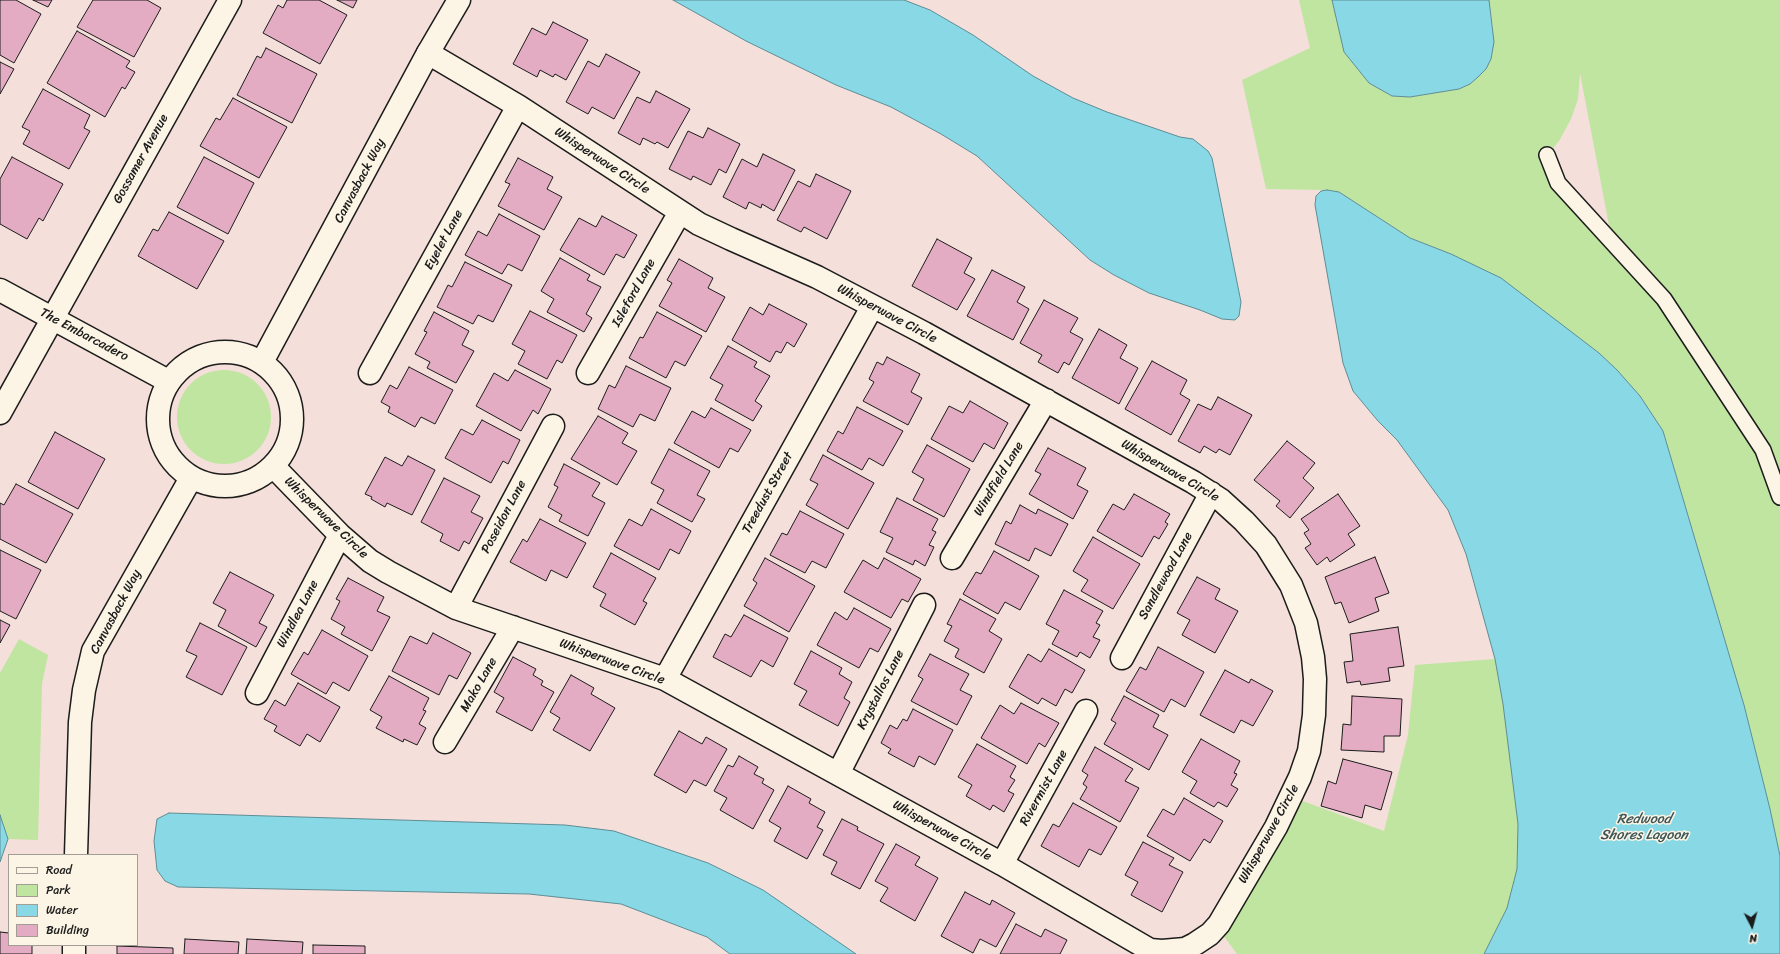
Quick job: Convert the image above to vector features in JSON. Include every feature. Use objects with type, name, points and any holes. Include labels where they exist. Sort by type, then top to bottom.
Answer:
[{"type":"street","name":"Gossamer Avenue","points":[[0,413],[230,0]]},
{"type":"street","name":"Canvasback Way","points":[[262,362],[428,53],[459,0]]},
{"type":"street","name":"Whisperwave Circle","points":[[274,467],[340,535],[370,561],[456,608],[664,679],[1002,864],[1150,950],[1162,951],[1185,949],[1202,940],[1219,924],[1276,826],[1300,777],[1309,752],[1314,715],[1315,679],[1309,637],[1302,611],[1291,585],[1266,545],[1244,521],[1221,500],[1046,400],[924,333],[872,307],[824,280],[731,239],[680,212],[518,106],[428,53]]},
{"type":"street","name":"Eyelet Lane","points":[[370,373],[518,106]]},
{"type":"street","name":"Isleford Lane","points":[[588,373],[680,212]]},
{"type":"street","name":"The Embarcadero","points":[[0,290],[168,381]]},
{"type":"street","name":"Treedust Street","points":[[664,679],[872,307]]},
{"type":"street","points":[[222,351],[243,354],[262,362],[278,378],[289,397],[292,418],[289,440],[274,467],[261,476],[238,485],[214,486],[191,478],[174,464],[162,445],[157,423],[159,401],[168,381],[183,366],[202,355],[222,351]]},
{"type":"street","name":"Windfield Lane","points":[[952,558],[1046,400]]},
{"type":"street","name":"Poseidon Lane","points":[[456,608],[553,426]]},
{"type":"street","name":"Canvasback Way","points":[[76,854],[80,722],[84,690],[93,651],[191,478]]},
{"type":"street","name":"Sandlewood Lane","points":[[1122,658],[1211,493]]},
{"type":"street","name":"Windlea Lane","points":[[257,693],[340,535]]},
{"type":"street","name":"Krystallos Lane","points":[[838,774],[924,605]]},
{"type":"street","name":"Mako Lane","points":[[445,742],[513,627]]},
{"type":"street","name":"Rivermist Lane","points":[[1002,864],[1086,711]]},
{"type":"lane","points":[[1547,155],[1558,183],[1664,299],[1763,450],[1780,497]]},
{"type":"green space","points":[[1299,0],[1332,0],[1344,52],[1369,83],[1392,96],[1410,97],[1459,89],[1470,84],[1486,69],[1493,29],[1489,0],[1780,0],[1780,856],[1744,705],[1663,431],[1599,353],[1451,254],[1410,238],[1339,192],[1327,190],[1266,189],[1242,80],[1310,48]],"holes":[[[1580,73],[1612,241],[1558,183],[1547,155],[1559,141],[1571,119],[1578,99]]]},
{"type":"green space","points":[[224,370],[242,373],[257,384],[268,399],[271,417],[268,435],[257,450],[242,461],[224,464],[206,461],[191,450],[180,435],[177,417],[180,399],[191,384],[206,373]]},
{"type":"green space","points":[[19,639],[48,655],[42,684],[38,840],[8,839],[0,815],[0,673]]},
{"type":"green space","points":[[1495,659],[1503,704],[1518,824],[1517,869],[1507,908],[1484,954],[1237,954],[1223,935],[1300,800],[1384,831],[1408,735],[1415,665]]},
{"type":"water","points":[[673,0],[904,0],[930,10],[973,35],[1033,76],[1073,98],[1107,112],[1180,137],[1193,139],[1208,151],[1212,158],[1241,302],[1239,316],[1235,320],[1222,319],[1149,293],[1114,275],[1090,260],[977,156],[941,134],[891,107],[836,85],[746,41]]},
{"type":"water","points":[[1332,0],[1489,0],[1494,42],[1491,59],[1486,69],[1478,77],[1470,84],[1459,89],[1410,97],[1392,96],[1369,83],[1344,52]]},
{"type":"water","name":"Redwood Shores Lagoon","points":[[1327,190],[1339,192],[1410,238],[1451,254],[1501,278],[1599,353],[1617,370],[1640,396],[1663,431],[1744,705],[1770,809],[1780,856],[1780,954],[1484,954],[1507,908],[1517,869],[1518,824],[1503,704],[1495,659],[1466,554],[1448,510],[1397,440],[1378,421],[1353,391],[1343,363],[1315,205],[1316,196],[1321,191]]},
{"type":"water","points":[[169,813],[565,825],[614,831],[708,863],[763,890],[856,954],[730,954],[707,937],[621,904],[529,894],[178,887],[165,881],[157,870],[154,841],[157,819]]},
{"type":"water","points":[[0,815],[8,839],[0,862]]},
{"type":"building","points":[[0,0],[16,0],[41,14],[14,63],[0,55]]},
{"type":"building","points":[[33,0],[52,0],[48,7]]},
{"type":"building","points":[[93,0],[147,0],[161,8],[134,57],[77,27]]},
{"type":"building","points":[[287,0],[319,0],[347,15],[320,64],[263,33],[278,5],[283,8]]},
{"type":"building","points":[[337,0],[357,0],[353,8]]},
{"type":"building","points":[[553,22],[588,40],[566,80],[555,74],[553,77],[540,70],[537,77],[513,64],[532,28],[546,35]]},
{"type":"building","points":[[77,31],[130,61],[126,67],[135,72],[125,89],[122,87],[105,117],[47,83]]},
{"type":"building","points":[[266,48],[317,74],[292,123],[237,95],[257,56],[261,58]]},
{"type":"building","points":[[606,54],[640,72],[614,119],[592,107],[588,114],[566,102],[588,61],[599,67]]},
{"type":"building","points":[[0,62],[14,69],[0,94]]},
{"type":"building","points":[[43,89],[90,115],[84,128],[90,131],[69,169],[23,144],[30,131],[22,127]]},
{"type":"building","points":[[656,91],[690,109],[668,148],[657,142],[655,144],[643,138],[640,145],[618,133],[637,97],[650,103]]},
{"type":"building","points":[[233,98],[287,127],[259,178],[200,146],[216,118],[220,120]]},
{"type":"building","points":[[708,128],[740,144],[726,173],[719,169],[711,185],[693,176],[691,180],[669,169],[688,131],[703,138]]},
{"type":"building","points":[[763,154],[795,170],[774,211],[762,204],[761,208],[749,202],[746,209],[723,197],[742,159],[757,167]]},
{"type":"building","points":[[12,157],[63,184],[43,221],[39,218],[27,239],[0,224],[0,179]]},
{"type":"building","points":[[204,157],[254,183],[228,234],[177,207]]},
{"type":"building","points":[[518,158],[553,177],[547,189],[562,197],[544,230],[498,206],[510,184],[505,182]]},
{"type":"building","points":[[816,174],[851,191],[827,239],[804,227],[801,232],[777,220],[798,181],[810,187]]},
{"type":"building","points":[[169,212],[224,241],[197,289],[138,256],[153,229],[158,231]]},
{"type":"building","points":[[499,214],[540,236],[522,271],[508,264],[502,274],[465,255],[478,231],[487,236]]},
{"type":"building","points":[[602,216],[637,235],[624,258],[616,254],[604,275],[560,250],[579,218],[596,227]]},
{"type":"building","points":[[937,239],[972,258],[964,273],[975,279],[957,310],[912,286]]},
{"type":"building","points":[[560,258],[590,275],[587,280],[601,287],[586,314],[592,318],[584,332],[547,312],[554,299],[541,291]]},
{"type":"building","points":[[679,259],[713,278],[708,288],[725,297],[706,332],[659,306],[672,283],[667,280]]},
{"type":"building","points":[[465,262],[512,285],[493,322],[478,315],[473,324],[437,307],[448,285],[452,287]]},
{"type":"building","points":[[992,270],[1025,287],[1017,302],[1029,309],[1013,340],[967,316]]},
{"type":"building","points":[[1044,300],[1078,318],[1070,332],[1083,339],[1069,365],[1064,362],[1058,373],[1038,362],[1042,355],[1020,343]]},
{"type":"building","points":[[769,304],[807,324],[794,347],[787,342],[781,353],[776,351],[770,362],[732,340],[750,307],[763,315]]},
{"type":"building","points":[[530,311],[577,335],[562,363],[557,360],[547,379],[518,364],[525,351],[512,344]]},
{"type":"building","points":[[434,312],[469,331],[462,345],[474,351],[456,383],[427,368],[430,362],[415,354],[427,332],[424,331]]},
{"type":"building","points":[[657,312],[702,336],[685,366],[675,361],[666,378],[629,358],[640,337],[643,338]]},
{"type":"building","points":[[1099,329],[1127,345],[1120,358],[1138,368],[1119,404],[1072,378]]},
{"type":"building","points":[[728,346],[757,362],[754,367],[770,376],[755,401],[762,406],[753,421],[715,400],[723,385],[710,378]]},
{"type":"building","points":[[887,357],[920,374],[911,392],[922,398],[908,425],[863,401],[874,382],[869,379],[877,362],[883,365]]},
{"type":"building","points":[[1152,361],[1187,380],[1180,394],[1190,400],[1171,435],[1125,409]]},
{"type":"building","points":[[626,366],[671,388],[655,421],[640,414],[633,427],[598,409],[609,385],[615,388]]},
{"type":"building","points":[[409,367],[453,390],[435,424],[421,417],[415,427],[388,412],[390,407],[381,402],[390,385],[397,389]]},
{"type":"building","points":[[515,370],[551,389],[538,414],[533,410],[521,431],[476,406],[494,373],[508,381]]},
{"type":"building","points":[[1218,397],[1252,415],[1230,455],[1219,449],[1216,453],[1204,446],[1200,453],[1178,441],[1198,404],[1211,410]]},
{"type":"building","points":[[970,401],[1008,423],[994,449],[984,443],[973,462],[931,439],[949,406],[963,413]]},
{"type":"building","points":[[857,407],[903,431],[883,466],[869,458],[862,470],[827,451],[838,431],[843,434]]},
{"type":"building","points":[[711,408],[751,430],[738,452],[730,448],[719,468],[674,443],[692,411],[705,418]]},
{"type":"building","points":[[598,416],[628,433],[622,443],[637,451],[617,485],[571,459]]},
{"type":"building","points":[[482,420],[520,440],[508,464],[503,461],[491,483],[445,458],[461,429],[473,435]]},
{"type":"building","points":[[55,432],[105,459],[78,509],[28,482]]},
{"type":"building","points":[[1287,441],[1315,463],[1303,478],[1314,488],[1290,518],[1276,506],[1280,501],[1254,480]]},
{"type":"building","points":[[927,445],[970,469],[944,517],[913,500],[924,479],[912,472]]},
{"type":"building","points":[[1048,448],[1086,468],[1077,485],[1088,491],[1073,519],[1029,494],[1041,474],[1035,471]]},
{"type":"building","points":[[669,449],[710,471],[697,495],[705,499],[692,522],[657,503],[664,490],[651,483]]},
{"type":"building","points":[[823,455],[874,483],[848,529],[806,505],[818,484],[810,480]]},
{"type":"building","points":[[408,456],[435,470],[412,515],[387,503],[385,507],[371,499],[372,497],[365,494],[385,457],[402,466]]},
{"type":"building","points":[[564,464],[600,483],[592,496],[605,503],[588,536],[559,521],[562,515],[548,507],[558,487],[554,485]]},
{"type":"building","points":[[444,478],[480,496],[471,512],[483,518],[469,544],[464,541],[459,551],[440,541],[443,534],[421,522]]},
{"type":"building","points":[[16,484],[73,514],[46,563],[0,539],[0,503],[4,505]]},
{"type":"building","points":[[1134,494],[1170,514],[1165,522],[1168,524],[1159,539],[1154,536],[1142,557],[1097,531],[1113,504],[1124,510]]},
{"type":"building","points":[[1338,494],[1360,526],[1348,534],[1355,545],[1330,562],[1327,557],[1317,565],[1305,548],[1311,544],[1304,533],[1309,530],[1301,519]]},
{"type":"building","points":[[897,498],[938,519],[932,530],[936,532],[929,545],[934,547],[925,566],[915,560],[913,565],[886,552],[893,538],[880,532]]},
{"type":"building","points":[[1020,505],[1036,514],[1038,509],[1068,524],[1051,556],[1035,548],[1029,561],[995,544],[1006,521],[1011,524]]},
{"type":"building","points":[[651,509],[691,531],[679,554],[670,549],[659,570],[614,546],[629,519],[642,526]]},
{"type":"building","points":[[800,511],[844,534],[826,568],[812,561],[805,573],[770,555],[782,533],[787,535]]},
{"type":"building","points":[[540,519],[586,543],[567,578],[551,570],[546,581],[510,562],[523,539],[527,542]]},
{"type":"building","points":[[1093,537],[1140,564],[1113,609],[1081,591],[1088,580],[1073,571]]},
{"type":"building","points":[[0,550],[41,570],[16,619],[0,611]]},
{"type":"building","points":[[994,551],[1039,576],[1020,610],[1005,602],[998,614],[963,594],[976,572],[981,574]]},
{"type":"building","points":[[611,553],[656,578],[643,601],[647,603],[635,625],[600,606],[606,594],[593,587]]},
{"type":"building","points":[[1375,557],[1389,593],[1375,598],[1379,611],[1349,623],[1341,602],[1335,604],[1325,577]]},
{"type":"building","points":[[765,558],[815,586],[789,632],[744,606],[757,583],[753,580]]},
{"type":"building","points":[[884,558],[921,579],[908,602],[902,599],[891,618],[844,592],[863,560],[878,569]]},
{"type":"building","points":[[230,572],[274,595],[259,623],[267,627],[256,647],[218,626],[226,610],[213,603]]},
{"type":"building","points":[[1197,577],[1220,589],[1215,599],[1238,611],[1215,653],[1182,635],[1190,620],[1177,613]]},
{"type":"building","points":[[348,578],[384,597],[377,611],[390,617],[372,651],[341,634],[345,627],[331,619],[340,601],[336,599]]},
{"type":"building","points":[[1064,590],[1103,611],[1096,623],[1100,625],[1093,637],[1100,640],[1090,658],[1080,652],[1077,657],[1052,644],[1059,631],[1046,624]]},
{"type":"building","points":[[960,599],[996,619],[989,631],[1002,639],[984,673],[955,657],[959,649],[944,641],[952,626],[947,624]]},
{"type":"building","points":[[854,608],[891,629],[878,652],[870,648],[859,668],[817,645],[835,612],[847,620]]},
{"type":"building","points":[[744,615],[788,638],[773,667],[761,660],[751,677],[713,657],[725,634],[731,637]]},
{"type":"building","points":[[0,620],[10,625],[0,643]]},
{"type":"building","points":[[200,623],[247,647],[222,695],[186,677],[197,656],[186,651]]},
{"type":"building","points":[[1398,627],[1404,666],[1388,668],[1390,681],[1361,685],[1360,681],[1347,683],[1344,662],[1353,661],[1350,634]]},
{"type":"building","points":[[322,630],[368,656],[349,691],[333,682],[326,694],[291,674],[304,652],[308,655]]},
{"type":"building","points":[[433,633],[471,653],[457,679],[449,675],[439,695],[392,671],[410,636],[427,644]]},
{"type":"building","points":[[1158,647],[1204,672],[1185,707],[1171,699],[1164,712],[1126,691],[1140,667],[1146,670]]},
{"type":"building","points":[[1049,649],[1085,670],[1072,693],[1065,689],[1056,706],[1042,698],[1038,704],[1009,687],[1028,654],[1041,662]]},
{"type":"building","points":[[811,651],[842,668],[839,674],[852,682],[844,698],[850,702],[838,726],[799,705],[807,691],[794,684]]},
{"type":"building","points":[[930,654],[969,674],[960,690],[972,696],[957,725],[911,701],[923,679],[918,676]]},
{"type":"building","points":[[513,657],[536,669],[533,675],[543,681],[541,685],[554,692],[532,731],[496,712],[504,698],[494,692]]},
{"type":"building","points":[[1225,670],[1249,683],[1251,679],[1273,691],[1253,726],[1241,720],[1234,733],[1200,715]]},
{"type":"building","points":[[571,675],[594,688],[591,694],[615,708],[590,751],[553,730],[560,718],[550,712]]},
{"type":"building","points":[[389,676],[429,698],[423,710],[426,711],[419,724],[426,728],[417,745],[404,739],[403,742],[376,728],[382,717],[370,710]]},
{"type":"building","points":[[298,683],[340,707],[320,742],[307,734],[300,746],[274,731],[277,726],[264,719],[275,700],[285,706]]},
{"type":"building","points":[[1124,696],[1159,715],[1153,727],[1168,735],[1149,770],[1104,744],[1116,723],[1111,720]]},
{"type":"building","points":[[1352,696],[1402,699],[1400,736],[1384,736],[1384,752],[1341,750],[1343,724],[1351,725]]},
{"type":"building","points":[[1021,703],[1059,723],[1045,747],[1039,743],[1027,764],[981,738],[1000,705],[1014,714]]},
{"type":"building","points":[[913,709],[953,730],[935,765],[919,756],[914,767],[888,753],[891,749],[881,743],[890,725],[897,729],[903,719],[907,721]]},
{"type":"building","points":[[679,731],[702,744],[706,737],[727,749],[706,786],[694,780],[686,793],[654,775]]},
{"type":"building","points":[[1201,739],[1240,761],[1234,773],[1237,774],[1231,785],[1238,789],[1227,807],[1218,802],[1214,807],[1190,793],[1197,781],[1182,772]]},
{"type":"building","points":[[977,744],[1016,766],[1010,777],[1015,780],[1008,791],[1014,794],[1004,812],[993,805],[990,810],[966,796],[972,785],[958,777]]},
{"type":"building","points":[[1095,747],[1133,769],[1125,781],[1139,788],[1120,822],[1080,799],[1087,787],[1083,784],[1088,775],[1082,771]]},
{"type":"building","points":[[739,756],[758,767],[754,774],[764,779],[762,783],[774,790],[753,829],[720,810],[727,798],[714,791],[728,765],[733,767]]},
{"type":"building","points":[[1343,759],[1392,772],[1381,810],[1365,805],[1362,818],[1321,806],[1328,781],[1336,784]]},
{"type":"building","points":[[788,786],[811,799],[809,803],[825,812],[817,827],[823,830],[807,859],[774,841],[781,828],[769,821]]},
{"type":"building","points":[[1184,798],[1223,821],[1210,843],[1204,839],[1190,861],[1147,836],[1163,809],[1174,815]]},
{"type":"building","points":[[1073,803],[1117,827],[1101,855],[1089,849],[1079,867],[1041,846],[1053,824],[1059,827]]},
{"type":"building","points":[[842,819],[858,827],[857,830],[884,844],[860,889],[831,874],[837,862],[823,855]]},
{"type":"building","points":[[1143,842],[1174,858],[1169,865],[1183,872],[1162,912],[1131,895],[1138,882],[1125,875]]},
{"type":"building","points":[[896,844],[920,857],[915,865],[938,878],[915,921],[880,901],[888,888],[875,881]]},
{"type":"building","points":[[965,892],[990,905],[992,900],[1015,913],[996,947],[980,939],[973,953],[941,936]]},
{"type":"building","points":[[1016,924],[1041,937],[1045,929],[1067,940],[1060,954],[1000,954]]},
{"type":"building","points":[[0,932],[8,933],[8,946],[32,946],[32,954],[0,954]]},
{"type":"building","points":[[185,939],[239,942],[238,954],[184,954]]},
{"type":"building","points":[[247,939],[303,942],[302,954],[246,954]]},
{"type":"building","points":[[313,945],[365,946],[365,954],[313,954]]},
{"type":"building","points":[[117,946],[173,948],[173,954],[117,954]]}]
